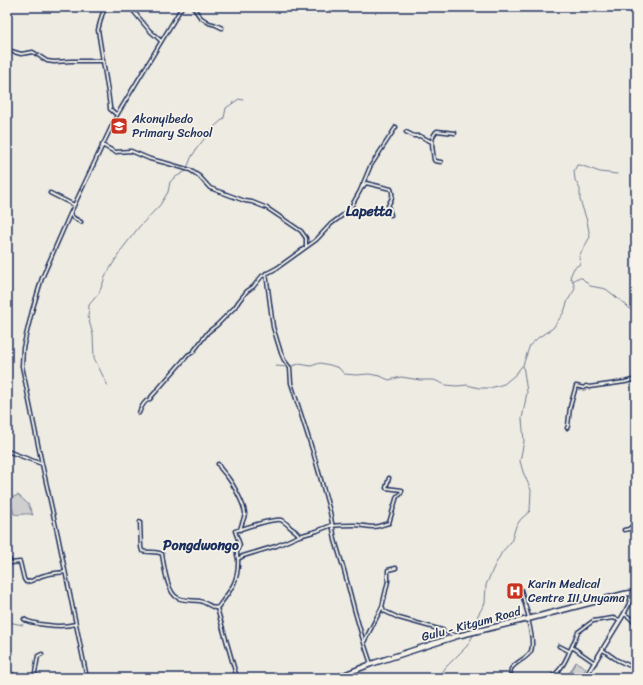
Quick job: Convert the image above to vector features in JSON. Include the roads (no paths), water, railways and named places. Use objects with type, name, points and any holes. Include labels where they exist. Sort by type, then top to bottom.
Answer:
[{"type":"main road","name":"Gulu - Kitgum Road","points":[[336,678],[371,664],[456,636],[634,592]]},
{"type":"street","points":[[106,7],[102,14],[98,30],[110,109],[117,115]]},
{"type":"street","points":[[130,7],[149,30],[161,41]]},
{"type":"street","points":[[87,678],[22,366],[22,348],[42,278],[102,145],[117,115],[182,7]]},
{"type":"street","points":[[193,7],[198,16],[207,22],[222,28]]},
{"type":"street","points":[[11,51],[21,54],[33,52],[47,61],[54,62],[102,61]]},
{"type":"street","points":[[139,413],[144,402],[150,399],[188,355],[193,352],[208,332],[217,325],[247,291],[253,287],[266,273],[277,268],[316,240],[331,224],[351,207],[360,191],[370,167],[396,128]]},
{"type":"street","points":[[441,162],[434,160],[432,142],[433,134],[435,131],[455,133]]},
{"type":"street","points":[[406,132],[414,136],[420,136],[432,142]]},
{"type":"street","points":[[102,145],[115,152],[131,151],[150,159],[190,170],[199,176],[210,188],[268,208],[301,231],[306,238],[306,247]]},
{"type":"street","points":[[360,191],[366,183],[391,189],[392,198],[388,206],[391,215]]},
{"type":"street","points":[[50,193],[74,205]]},
{"type":"street","points":[[70,214],[81,222]]},
{"type":"street","points":[[266,273],[273,327],[281,353],[290,368],[291,383],[314,455],[330,512],[335,540],[371,664]]},
{"type":"street","points":[[567,428],[570,407],[576,386],[584,388],[586,386],[589,387],[625,382],[636,379]]},
{"type":"street","points":[[7,451],[42,464]]},
{"type":"street","points":[[218,464],[232,484],[244,507],[245,515],[240,530]]},
{"type":"street","points":[[238,559],[332,525],[374,527],[389,523],[397,496],[400,495],[402,490],[386,488],[389,478]]},
{"type":"street","points":[[217,608],[232,588],[238,574],[238,559],[236,551],[240,545],[235,531],[266,522],[280,520],[289,525],[299,536]]},
{"type":"street","points":[[140,522],[142,551],[162,554],[166,579],[176,597],[200,601],[217,608]]},
{"type":"street","points":[[624,530],[629,529],[636,522]]},
{"type":"street","points":[[9,559],[11,563],[20,562],[26,582],[46,575],[65,572]]},
{"type":"street","points":[[364,643],[382,607],[388,581],[388,570],[396,568]]},
{"type":"street","points":[[510,678],[512,667],[526,657],[531,651],[529,619],[521,590]]},
{"type":"street","points":[[585,678],[621,620],[634,592]]},
{"type":"street","points":[[382,607],[384,611],[399,618],[442,630],[456,636]]},
{"type":"street","points":[[217,608],[237,678]]},
{"type":"street","points":[[624,614],[632,619],[636,627]]},
{"type":"street","points":[[549,678],[561,668],[572,647],[577,633],[593,621],[614,618],[621,620]]},
{"type":"street","points":[[24,619],[30,623],[56,627],[76,624]]},
{"type":"street","points":[[559,646],[569,651]]},
{"type":"street","points":[[572,647],[595,663]]},
{"type":"street","points":[[603,650],[616,660],[636,668]]},
{"type":"street","points":[[34,678],[38,656],[42,654]]},
{"type":"street","points":[[7,668],[8,671],[17,678]]},
{"type":"street","points":[[558,672],[559,678]]},
{"type":"street","points":[[473,678],[477,678]]},
{"type":"waterway","points":[[108,386],[94,358],[93,335],[88,317],[89,305],[99,293],[106,275],[122,249],[139,227],[160,205],[168,192],[170,182],[186,171],[197,148],[213,128],[224,118],[226,108],[239,99],[243,100]]},
{"type":"waterway","points":[[476,628],[478,615],[485,603],[486,585],[494,567],[502,552],[511,542],[516,526],[530,511],[531,490],[520,461],[524,441],[522,419],[527,392],[523,365],[530,345],[553,328],[564,312],[568,300],[575,289],[573,281],[570,277],[574,268],[580,264],[579,256],[590,237],[587,221],[580,200],[580,189],[575,180],[574,171],[577,165],[580,165],[600,172],[617,174]]},
{"type":"waterway","points":[[573,281],[577,278],[582,278],[590,286],[606,289],[636,315]]},
{"type":"waterway","points":[[276,366],[288,367],[299,364],[311,366],[320,363],[339,368],[344,374],[369,374],[380,376],[389,380],[401,377],[420,380],[434,380],[446,385],[467,385],[479,388],[490,388],[504,384],[515,375],[522,366]]},
{"type":"waterway","points":[[7,619],[13,623],[23,625]]},
{"type":"waterway","points":[[438,678],[446,667],[467,646],[474,634]]},
{"type":"place","name":"Akonyibedo Primary School","points":[[119,126]]},
{"type":"place","name":"Karin Medical Centre III Unyama","points":[[515,591]]},
{"type":"district","name":"Lapetta","points":[[369,211]]},
{"type":"district","name":"Pongdwongo","points":[[201,545]]}]
